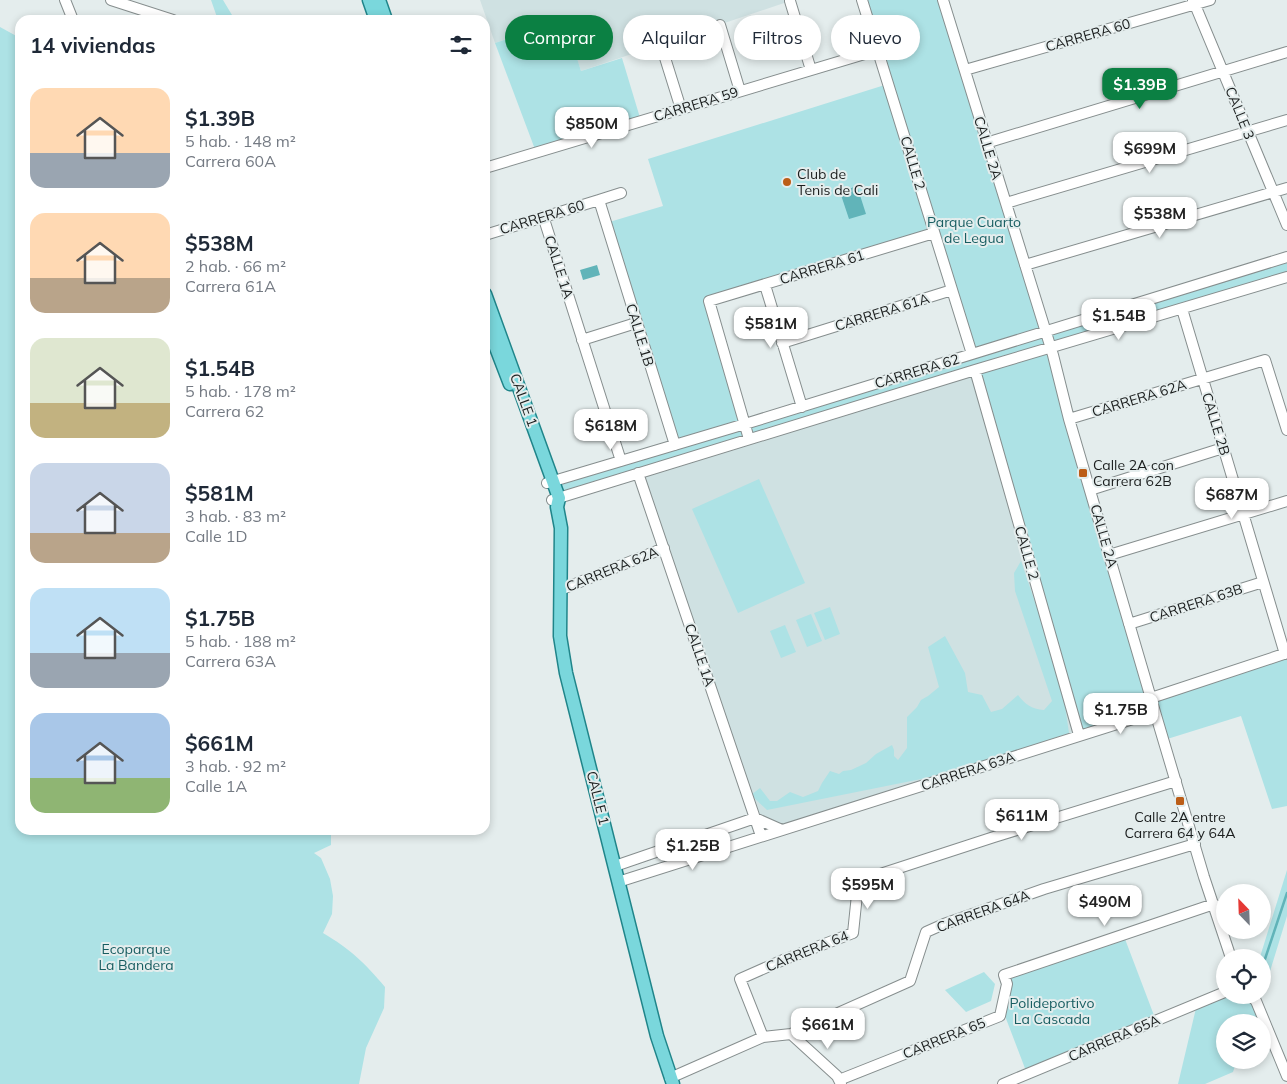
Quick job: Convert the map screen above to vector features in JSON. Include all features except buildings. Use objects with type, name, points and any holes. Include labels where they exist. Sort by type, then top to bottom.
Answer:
[{"type":"main road","points":[[369,0],[374,15]]},
{"type":"main road","points":[[379,0],[384,15]]},
{"type":"main road","name":"CALLE 1","points":[[490,308],[556,502],[561,528],[560,636],[566,673],[657,1036],[672,1081]]},
{"type":"main road","name":"CALLE 1","points":[[490,345],[550,482]]},
{"type":"street","points":[[65,0],[71,15]]},
{"type":"street","points":[[111,0],[158,15]]},
{"type":"street","name":"CALLE 2","points":[[862,0],[867,15]]},
{"type":"street","name":"CALLE 2A","points":[[943,0],[1050,348],[1155,712],[1228,949]]},
{"type":"street","name":"CARRERA 60","points":[[965,70],[1194,2],[1210,0]]},
{"type":"street","points":[[790,1],[811,70]]},
{"type":"street","name":"CALLE 3","points":[[1194,2],[1287,225]]},
{"type":"street","points":[[724,38],[740,91]]},
{"type":"street","points":[[986,143],[1287,52]]},
{"type":"street","points":[[665,60],[680,109]]},
{"type":"street","name":"CARRERA 59","points":[[490,166],[844,60]]},
{"type":"street","name":"CALLE 2","points":[[881,60],[972,354]]},
{"type":"street","points":[[1006,203],[1287,120]]},
{"type":"street","points":[[1025,266],[1287,188]]},
{"type":"street","name":"CARRERA 60","points":[[490,233],[620,193]]},
{"type":"street","name":"CARRERA 60","points":[[599,200],[606,224]]},
{"type":"street","name":"CALLE 1A","points":[[543,216],[621,462]]},
{"type":"street","name":"CALLE 1B","points":[[606,224],[674,446]]},
{"type":"street","name":"CARRERA 61","points":[[745,424],[709,301],[934,233]]},
{"type":"street","name":"CARRERA 62","points":[[550,482],[674,446],[1287,257]]},
{"type":"street","name":"CARRERA 62","points":[[556,502],[638,473],[1287,277]]},
{"type":"street","points":[[764,285],[802,406]]},
{"type":"street","name":"CARRERA 61A","points":[[782,343],[952,290]]},
{"type":"street","name":"CALLE 2B","points":[[1182,310],[1286,654]]},
{"type":"street","points":[[582,340],[636,323]]},
{"type":"street","name":"CARRERA 62A","points":[[1069,419],[1266,360],[1287,430]]},
{"type":"street","name":"CALLE 2","points":[[975,370],[1079,736]]},
{"type":"street","points":[[883,381],[888,397]]},
{"type":"street","points":[[745,424],[749,439]]},
{"type":"street","points":[[1090,490],[1223,448]]},
{"type":"street","name":"CALLE 1A","points":[[638,473],[761,836]]},
{"type":"street","points":[[1109,555],[1287,501]]},
{"type":"street","name":"CARRERA 62A","points":[[560,590],[664,548]]},
{"type":"street","name":"CARRERA 63B","points":[[1129,624],[1263,582]]},
{"type":"street","points":[[1151,698],[1286,654]]},
{"type":"street","name":"CARRERA 63A","points":[[618,882],[1155,712]]},
{"type":"street","name":"CARRERA 64","points":[[763,1036],[740,979],[853,933],[858,885],[865,879],[1176,781]]},
{"type":"street","points":[[615,866],[755,818],[782,830]]},
{"type":"street","name":"CARRERA 64A","points":[[672,1081],[763,1036],[791,1034],[910,981],[926,932],[1044,889],[1195,844]]},
{"type":"street","name":"CARRERA 65","points":[[840,1082],[1000,1016],[1006,984],[1004,975],[1214,904]]},
{"type":"street","name":"CARRERA 65A","points":[[1003,1084],[1216,996]]},
{"type":"street","points":[[1257,1004],[1287,1076]]},
{"type":"street","points":[[791,1034],[837,1076],[840,1082]]},
{"type":"shaded area","points":[[480,0],[793,0],[748,15],[734,15],[734,20],[724,23],[724,15],[623,15],[623,57],[581,71],[577,60],[613,60],[613,15],[505,15],[505,40],[495,43],[490,29],[490,15],[485,15]]},
{"type":"shaded area","points":[[857,186],[866,214],[849,219],[840,192]]},
{"type":"shaded area","points":[[597,265],[600,275],[583,280],[580,270]]},
{"type":"shaded area","points":[[975,370],[1079,735],[761,836],[638,473]]},
{"type":"green space","points":[[211,0],[223,0],[232,15],[216,15]]},
{"type":"green space","name":"Parque Cuarto de Legua","points":[[862,0],[943,0],[1045,331],[1287,257],[1287,277],[1051,348],[1151,697],[1287,653],[1287,806],[1272,809],[1241,716],[1164,740],[1154,712],[1079,735],[975,370],[559,498],[554,481],[674,445],[606,223],[663,206],[648,159],[888,84],[881,60],[920,60],[920,15],[867,15]],"holes":[[[934,233],[972,354],[746,424],[709,301]]]},
{"type":"green space","name":"Ecoparque La Bandera","points":[[0,27],[15,35],[15,835],[331,835],[331,845],[314,853],[321,858],[330,879],[333,896],[332,914],[323,933],[357,957],[385,987],[384,1008],[366,1048],[359,1084],[0,1084]]},
{"type":"green space","points":[[505,40],[505,60],[578,60],[581,71],[622,58],[641,121],[536,152],[495,43]]},
{"type":"green space","points":[[759,479],[805,583],[738,613],[692,509]]},
{"type":"green space","points":[[1021,561],[1063,692],[1069,733],[946,774],[767,810],[751,795],[760,788],[770,801],[777,801],[790,792],[803,797],[818,791],[830,771],[839,774],[843,771],[851,770],[866,763],[876,754],[892,745],[894,756],[898,760],[907,748],[907,717],[921,700],[939,687],[928,647],[945,636],[965,673],[968,692],[982,695],[991,712],[1002,709],[1018,695],[1029,706],[1044,710],[1052,701],[1015,591],[1014,573]]},
{"type":"green space","points":[[830,607],[840,634],[825,640],[814,613]]},
{"type":"green space","points":[[811,614],[822,641],[807,647],[796,620]]},
{"type":"green space","points":[[785,625],[796,652],[781,658],[770,631]]},
{"type":"green space","points":[[1287,870],[1287,916],[1271,968],[1271,949],[1262,949],[1266,939],[1271,939],[1271,922]]},
{"type":"green space","name":"Polideportivo La Cascada","points":[[1125,939],[1155,1018],[1026,1071],[1005,1016],[1012,985],[1011,977]]},
{"type":"green space","points":[[984,972],[995,984],[991,1001],[966,1012],[945,990]]},
{"type":"green space","points":[[1216,998],[1216,1004],[1259,1004],[1258,1007],[1261,1014],[1216,1014],[1216,1069],[1234,1069],[1233,1072],[1205,1084],[1178,1084],[1197,1004]]},
{"type":"waterway","points":[[1268,949],[1287,893]]},
{"type":"place","name":"Club de Tenis de Cali","points":[[787,182]]},
{"type":"place","name":"Calle 2A con Carrera 62B","points":[[1083,473]]},
{"type":"place","name":"Calle 2A entre Carrera 64 y 64A","points":[[1180,801]]}]
